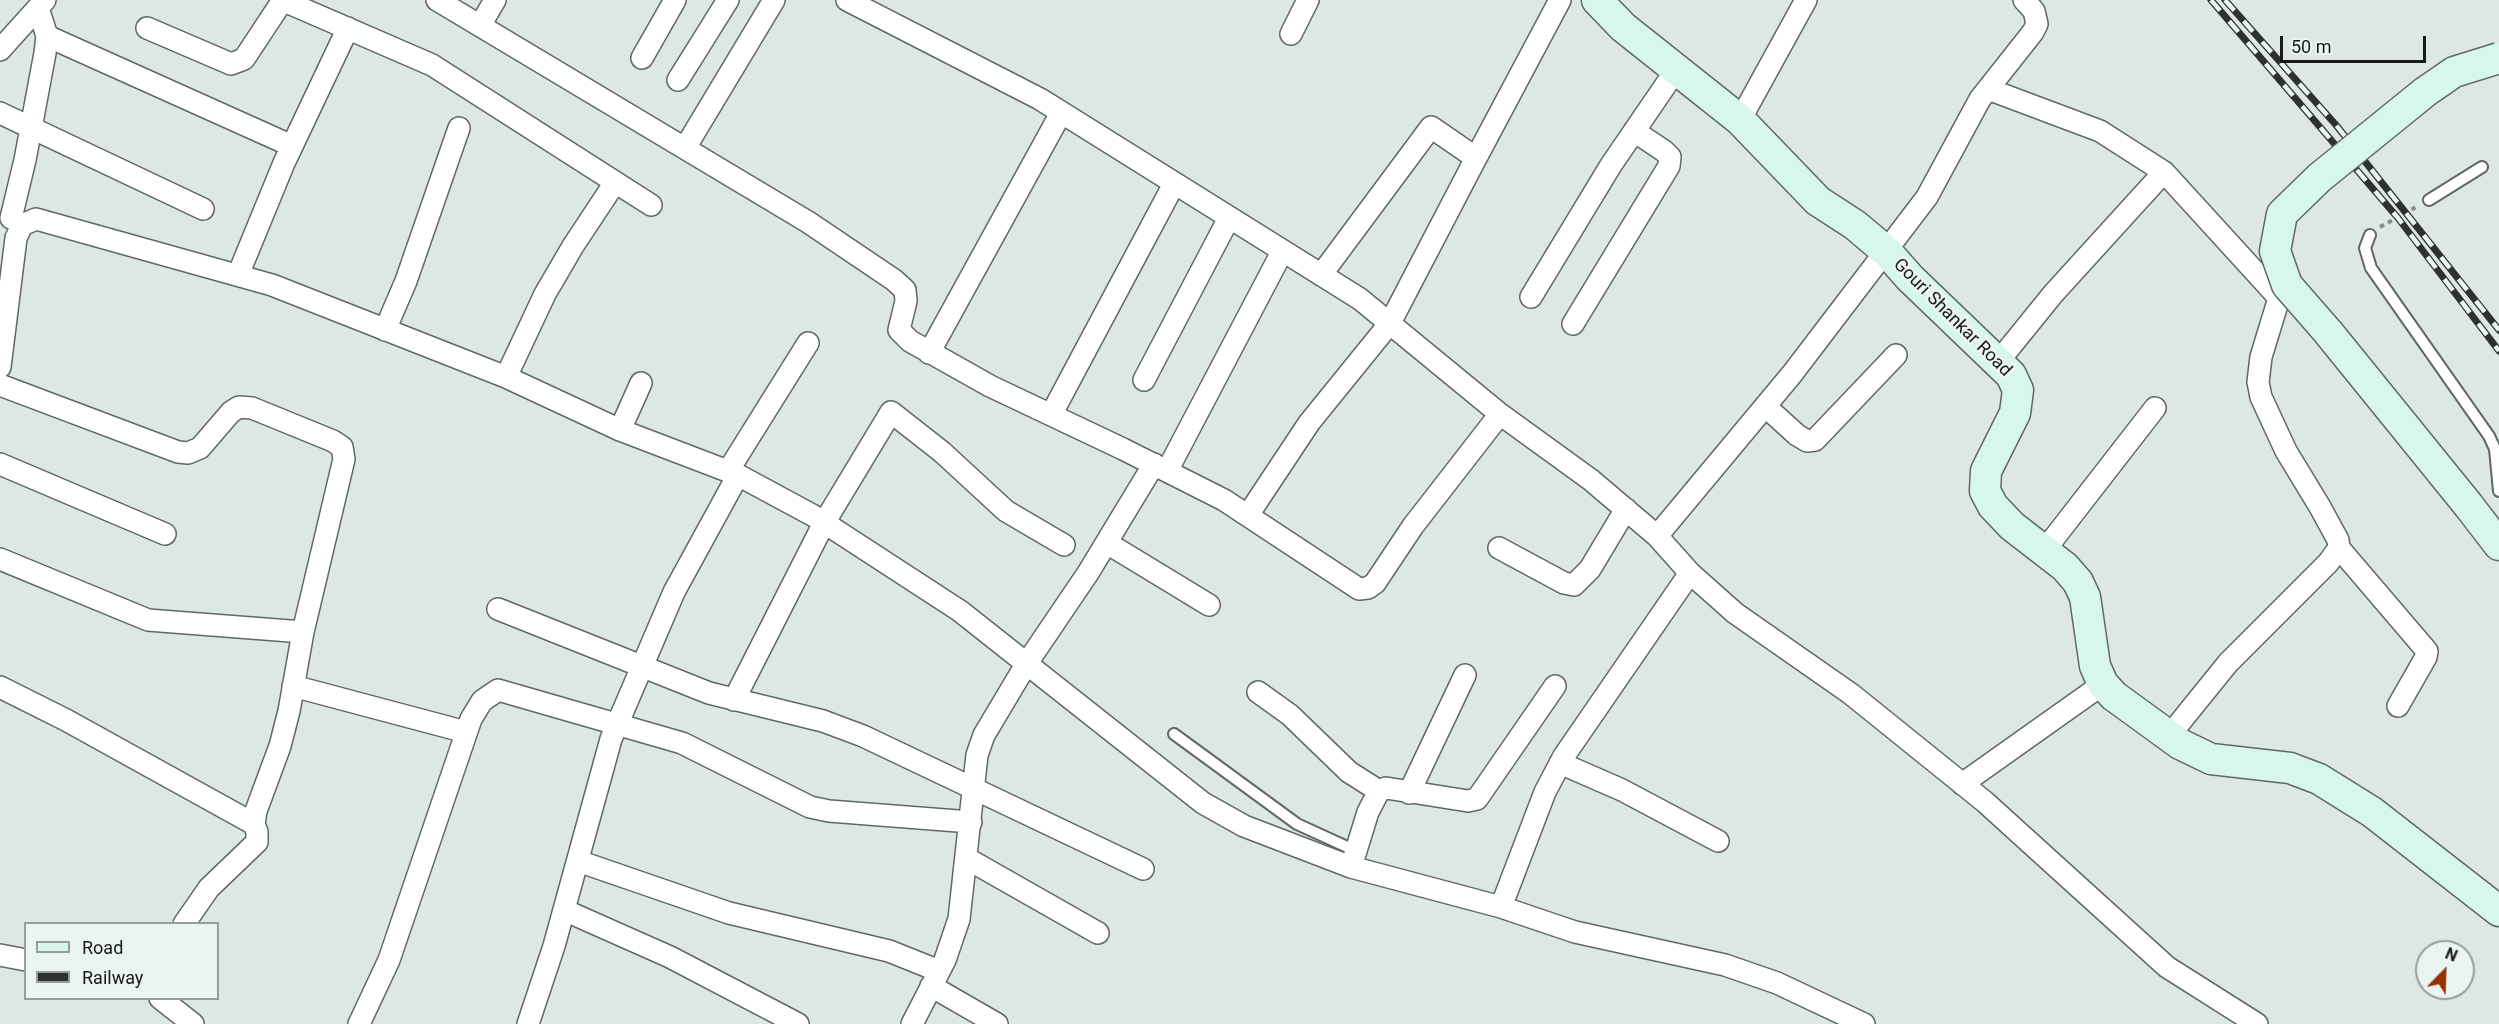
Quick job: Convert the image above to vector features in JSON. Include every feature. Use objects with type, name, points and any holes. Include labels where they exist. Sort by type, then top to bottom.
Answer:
[{"type":"street","points":[[147,28],[231,64],[244,59],[282,0],[432,65],[614,184],[651,205]]},
{"type":"street","points":[[437,0],[481,24],[808,222],[894,280],[905,290],[906,301],[899,330],[910,341],[990,386],[1161,467],[1248,515],[1348,584],[1359,589],[1368,588],[1376,583],[1413,526],[1500,414]]},
{"type":"street","points":[[481,24],[495,0]]},
{"type":"street","points":[[642,58],[675,0]]},
{"type":"street","points":[[678,80],[728,0]]},
{"type":"street","points":[[685,148],[774,0]]},
{"type":"street","points":[[848,0],[1061,113],[1360,299],[1500,414],[1591,480],[1626,509],[1657,536],[1690,573],[1735,613],[1851,694],[1962,784],[2168,968],[2257,1024]]},
{"type":"street","points":[[1291,34],[1308,0]]},
{"type":"street","points":[[1248,515],[1309,423],[1390,323],[1560,0]]},
{"type":"street","name":"Gouri Shankar Road","points":[[1597,0],[1623,27],[1740,120],[1818,201],[1855,225],[1887,252],[1910,278],[2012,375],[2018,390],[2015,413],[1986,471],[1986,491],[1994,506],[2012,526],[2065,567],[2078,582],[2085,597],[2093,657],[2103,684],[2114,696],[2169,736],[2211,759],[2289,768],[2319,779],[2372,812],[2499,911]]},
{"type":"street","points":[[1740,120],[1806,0]]},
{"type":"street","points":[[1657,536],[1887,252],[1927,197],[1988,89],[2033,33],[2037,24],[2034,11],[2024,0]]},
{"type":"street","points":[[0,367],[16,238],[11,218],[25,160],[47,36],[42,4]]},
{"type":"street","points":[[0,50],[42,4]]},
{"type":"street","points":[[238,275],[292,146],[348,28]]},
{"type":"street","points":[[47,36],[292,146]]},
{"type":"street","points":[[2499,58],[2454,72],[2425,92],[2319,178],[2282,214],[2275,251],[2287,285],[2328,332],[2499,545]]},
{"type":"street","points":[[1531,297],[1634,131],[1676,70]]},
{"type":"street","points":[[1988,89],[2100,131],[2164,172],[2279,298],[2261,357],[2258,382],[2261,397],[2286,451],[2338,540],[2339,548],[2427,651],[2426,657],[2398,706]]},
{"type":"street","points":[[0,113],[99,162],[203,209]]},
{"type":"street","points":[[929,353],[1061,113]]},
{"type":"street","points":[[1321,275],[1431,127],[1476,158]]},
{"type":"street","points":[[385,330],[406,281],[459,128]]},
{"type":"street","points":[[1573,324],[1670,166],[1670,157],[1664,151],[1634,131]]},
{"type":"street","points":[[1998,362],[2053,294],[2164,172]]},
{"type":"street","points":[[506,377],[545,294],[614,184]]},
{"type":"street","points":[[1051,415],[1174,184]]},
{"type":"street","points":[[11,218],[56,223],[272,285],[506,377],[620,430],[733,473],[824,523],[960,611],[1203,803],[1244,826],[1354,859],[1575,932],[1725,965],[1777,983],[1864,1024]]},
{"type":"street","points":[[1144,380],[1229,218]]},
{"type":"street","points":[[912,1024],[935,978],[958,920],[977,755],[984,735],[1027,663],[1161,467],[1282,252]]},
{"type":"street","points":[[528,1024],[618,725],[674,592],[733,473],[808,343]]},
{"type":"street","points":[[1765,405],[1797,435],[1807,441],[1815,440],[1896,355]]},
{"type":"street","points":[[620,430],[641,383]]},
{"type":"street","points":[[0,385],[178,452],[188,453],[200,448],[231,412],[239,407],[252,408],[333,441],[342,447],[344,459],[303,632],[280,746],[256,811],[254,824],[257,832],[256,842],[209,888],[185,922]]},
{"type":"street","points":[[2044,551],[2155,408]]},
{"type":"street","points":[[734,700],[824,523],[891,412],[942,452],[1006,511],[1064,545]]},
{"type":"street","points":[[0,464],[165,534]]},
{"type":"street","points":[[1499,548],[1564,584],[1574,585],[1590,569],[1626,509]]},
{"type":"street","points":[[1107,543],[1209,605]]},
{"type":"street","points":[[2169,736],[2228,663],[2328,563],[2339,548]]},
{"type":"street","points":[[0,559],[128,614],[148,620],[303,632]]},
{"type":"street","points":[[1502,907],[1545,792],[1560,763],[1602,697],[1690,573]]},
{"type":"street","points":[[498,609],[709,693],[823,721],[974,787],[1143,869]]},
{"type":"street","points":[[1409,793],[1465,675]]},
{"type":"street","points":[[1962,784],[2103,684]]},
{"type":"street","points":[[293,686],[466,732]]},
{"type":"street","points":[[1354,859],[1368,812],[1379,792],[1386,788],[1468,801],[1477,799],[1555,686]]},
{"type":"street","points":[[0,687],[66,720],[254,824]]},
{"type":"street","points":[[359,1024],[389,960],[466,732],[482,701],[498,690],[706,753],[810,807],[829,811],[971,822]]},
{"type":"street","points":[[1258,692],[1290,715],[1349,772],[1379,792]]},
{"type":"street","points":[[1560,763],[1622,790],[1718,842]]},
{"type":"street","points":[[966,858],[1098,933]]},
{"type":"street","points":[[578,861],[729,913],[889,951],[935,978],[997,1024]]},
{"type":"street","points":[[564,910],[670,957],[798,1024]]},
{"type":"street","points":[[0,955],[24,960]]},
{"type":"street","points":[[161,1000],[193,1024]]},
{"type":"lane","points":[[2430,200],[2482,167]]},
{"type":"lane","points":[[2370,235],[2365,248],[2371,268],[2489,436],[2495,449],[2499,491]]},
{"type":"lane","points":[[1174,734],[1297,824],[1354,859]]},
{"type":"path","points":[[2370,235],[2430,200]]},
{"type":"railway","points":[[2211,0],[2398,218],[2499,351]]},
{"type":"railway","points":[[2225,0],[2336,125],[2499,330]]}]
